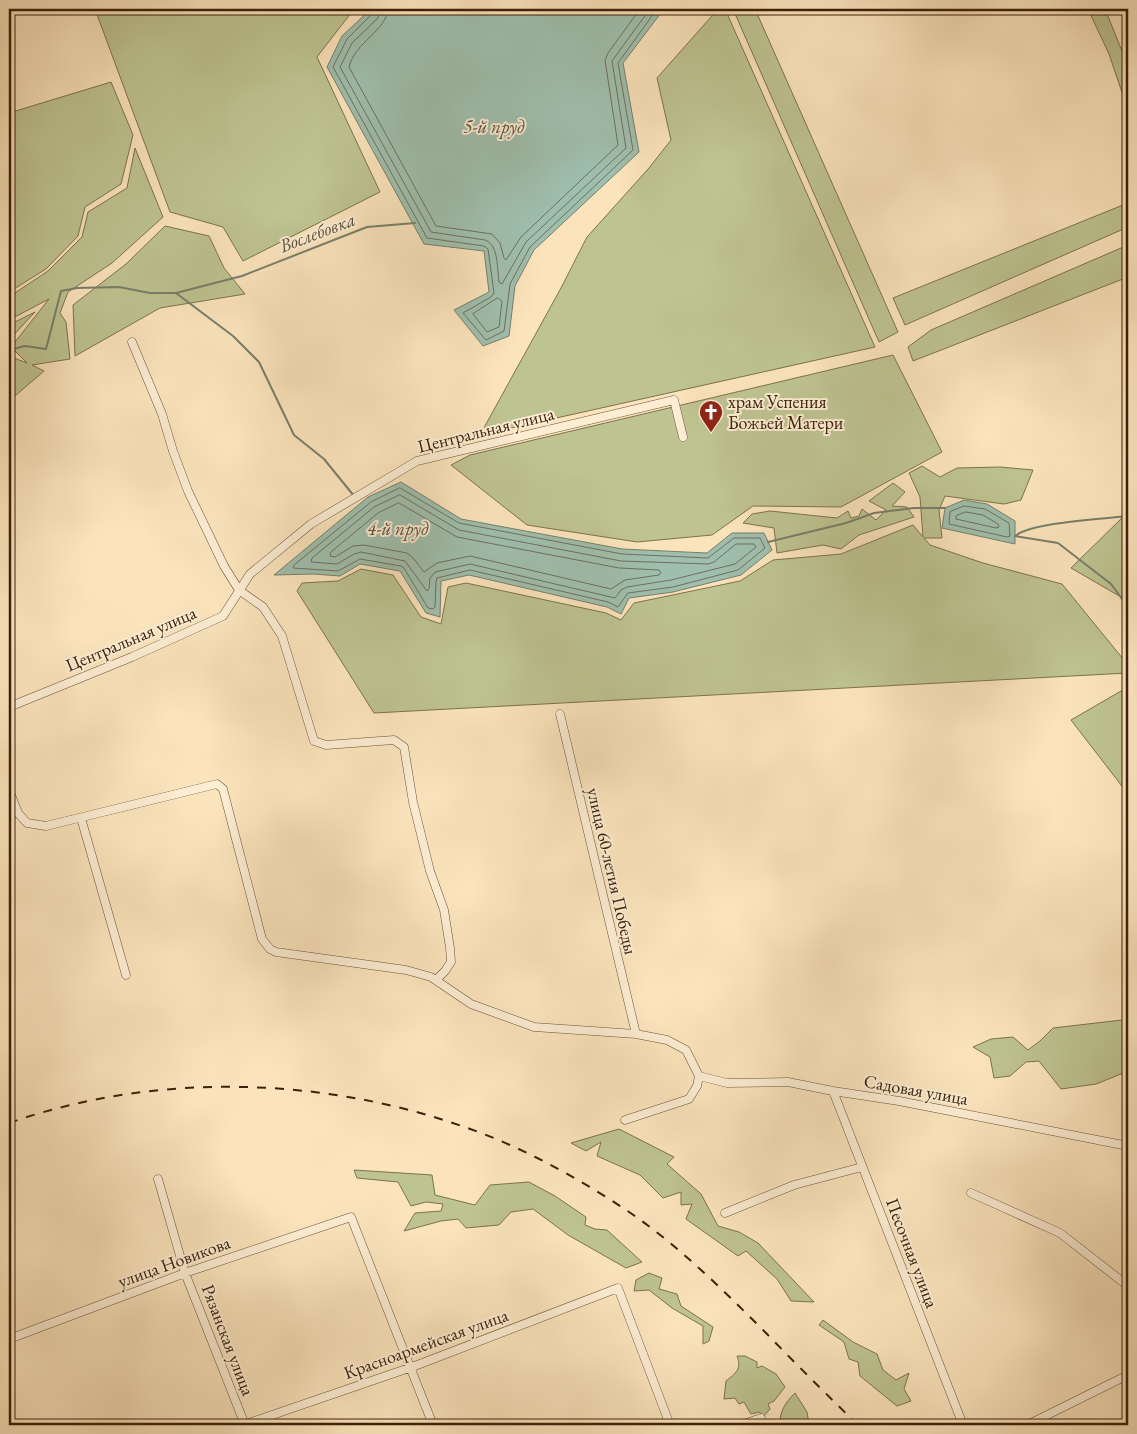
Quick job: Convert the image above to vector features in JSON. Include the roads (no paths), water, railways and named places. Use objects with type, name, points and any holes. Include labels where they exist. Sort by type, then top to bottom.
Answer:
[{"type":"street","points":[[132,342],[162,414],[188,491],[224,566],[239,590],[263,607],[282,636],[314,741],[326,745],[394,740],[404,747],[421,837],[430,871],[444,910],[448,939],[451,962],[436,980]]},
{"type":"street","name":"Центральная улица","points":[[9,707],[132,657],[223,616],[250,574],[311,524],[417,461],[674,400],[683,438]]},
{"type":"street","name":"улица 60-летия Победы","points":[[560,714],[636,1034]]},
{"type":"street","points":[[9,790],[18,813],[27,823],[46,826],[217,784],[224,790],[262,939],[270,949],[276,952],[406,970],[431,977],[471,1004],[534,1027],[636,1034],[667,1040],[686,1050],[698,1076],[697,1086],[689,1099],[625,1120]]},
{"type":"street","points":[[81,818],[126,975]]},
{"type":"street","name":"Садовая улица","points":[[698,1076],[727,1083],[788,1082],[909,1103],[1128,1146]]},
{"type":"street","name":"Песочная улица","points":[[833,1091],[962,1425]]},
{"type":"street","points":[[725,1213],[794,1185],[862,1167]]},
{"type":"street","name":"Рязанская улица","points":[[158,1179],[185,1273],[244,1425]]},
{"type":"street","points":[[971,1194],[1060,1233],[1128,1286]]},
{"type":"street","name":"улица Новикова","points":[[9,1339],[185,1273],[351,1217],[412,1367]]},
{"type":"street","name":"Красноармейская улица","points":[[244,1425],[412,1367],[618,1288],[670,1425]]},
{"type":"street","points":[[412,1367],[433,1425]]},
{"type":"street","points":[[1026,1425],[1128,1375]]},
{"type":"street","points":[[741,1425],[761,1418]]},
{"type":"water","name":"5-й пруд","points":[[371,9],[664,9],[623,63],[639,152],[534,250],[515,286],[509,336],[483,346],[454,310],[489,292],[484,251],[424,244],[327,67],[342,36]]},
{"type":"water","name":"4-й пруд","points":[[401,482],[461,519],[622,549],[707,553],[732,533],[764,533],[772,550],[741,575],[673,592],[629,598],[621,614],[607,607],[469,575],[441,581],[440,617],[426,613],[400,571],[360,564],[340,576],[313,574],[274,575],[368,497]]},
{"type":"water","points":[[964,500],[987,504],[1015,521],[1015,544],[942,528],[945,508]]},
{"type":"waterway","name":"Вослебовка","points":[[9,350],[25,346],[46,349],[61,291],[77,288],[119,287],[150,293],[176,293],[242,276],[367,227],[415,223]]},
{"type":"waterway","points":[[176,293],[233,336],[259,362],[294,435],[324,459],[354,496]]},
{"type":"waterway","points":[[768,542],[846,523],[874,513],[914,508],[945,508]]},
{"type":"waterway","points":[[1015,536],[1024,531],[1052,524],[1128,516]]},
{"type":"waterway","points":[[1015,536],[1058,543],[1111,584],[1128,607]]},
{"type":"railway","points":[[9,1123],[69,1105],[131,1094],[193,1088],[256,1087],[319,1093],[382,1103],[442,1120],[501,1141],[568,1174],[650,1227],[718,1286],[858,1425]]},
{"type":"place","name":"храм Успения Божьей Матери","points":[[711,433]]}]
